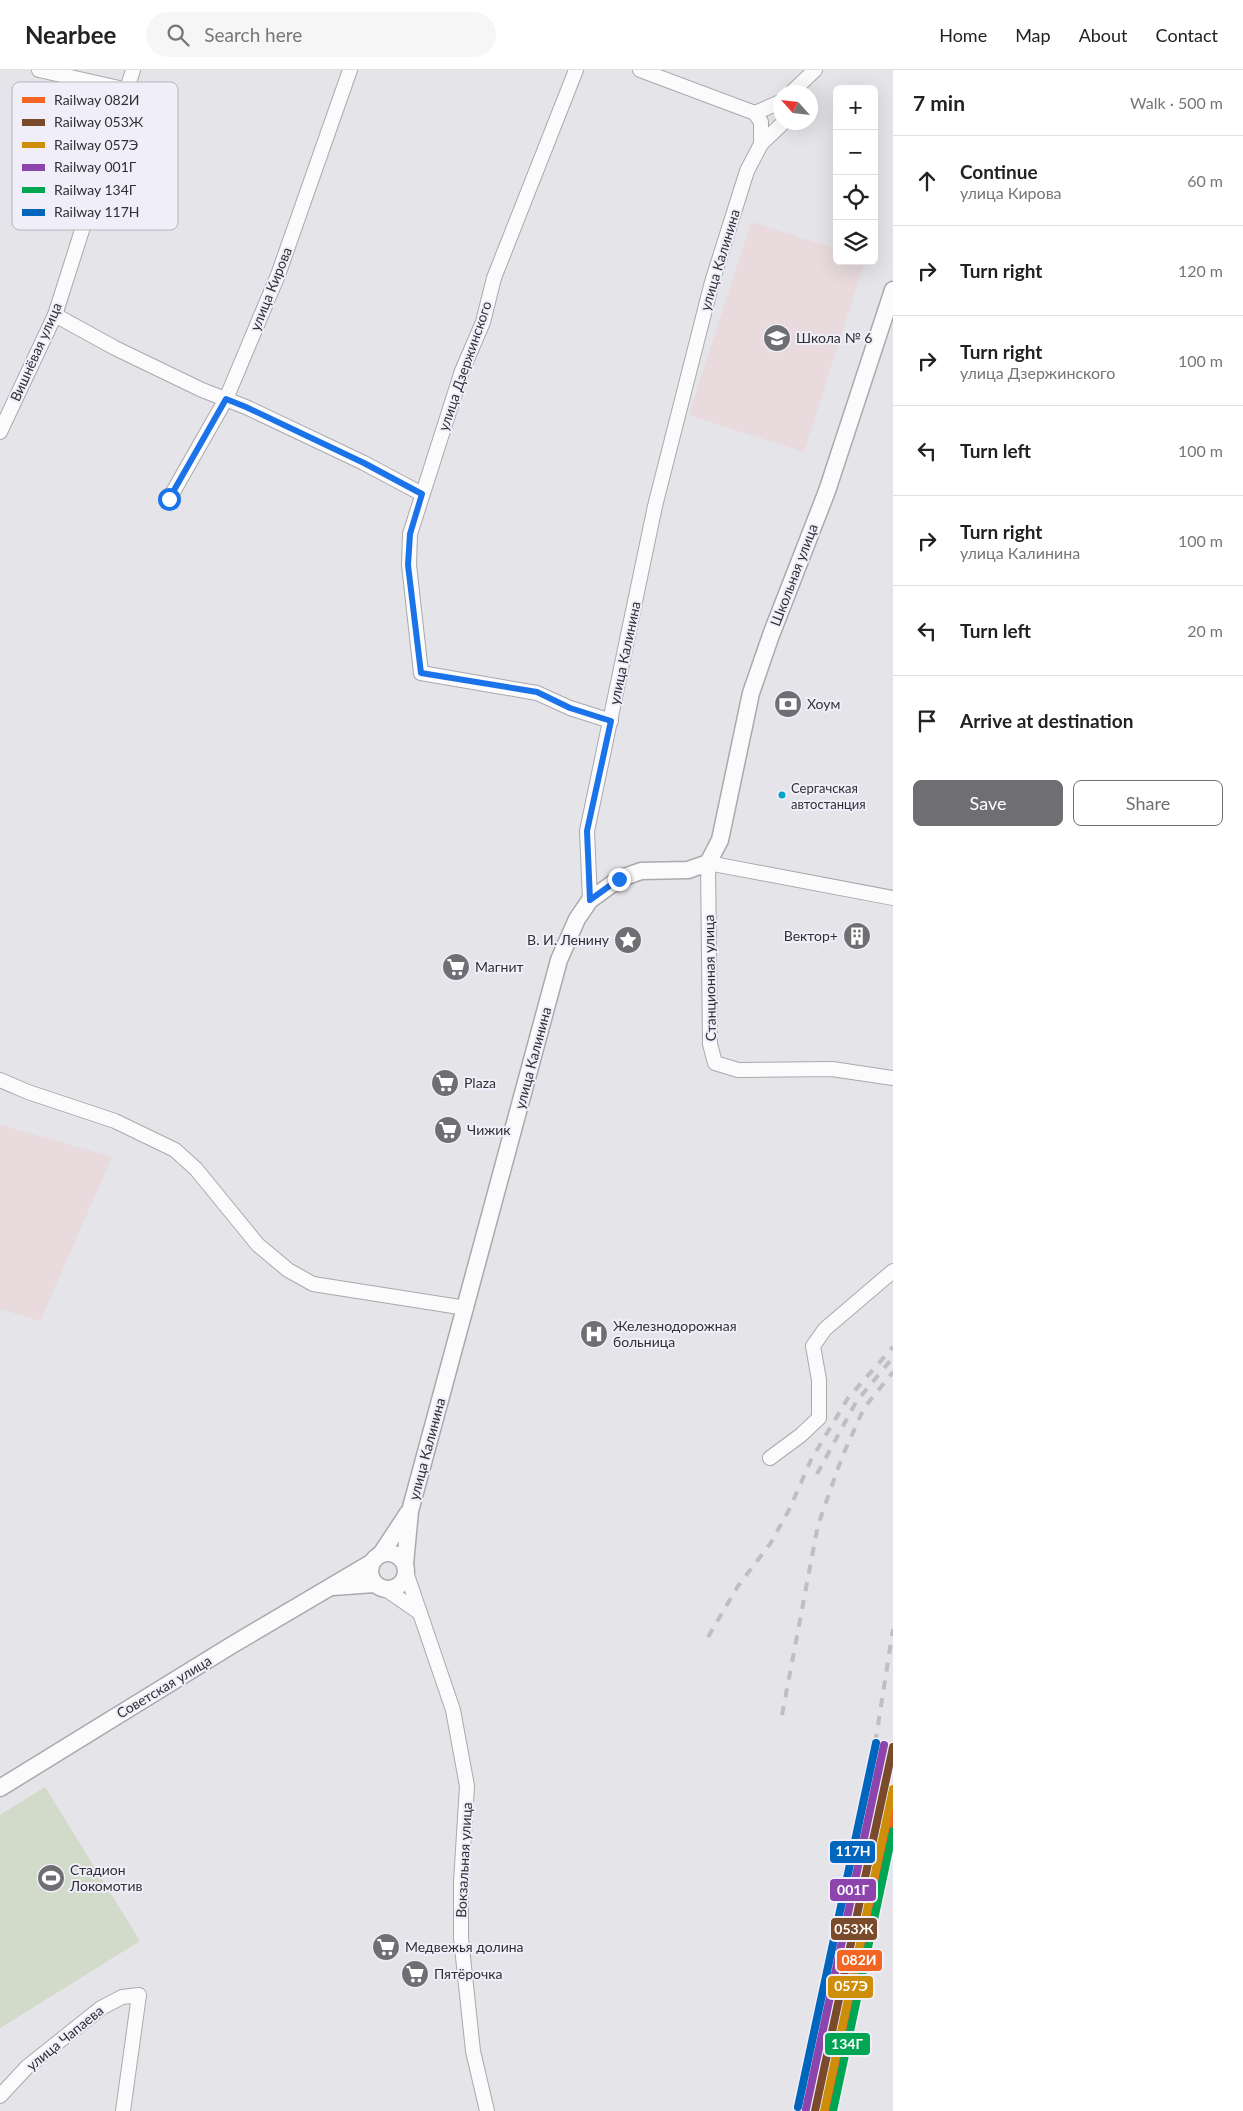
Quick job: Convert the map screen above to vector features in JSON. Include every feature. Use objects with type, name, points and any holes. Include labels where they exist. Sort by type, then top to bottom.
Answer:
[{"type":"main road","name":"Школьная улица","points":[[708,863],[720,840],[751,693],[771,635],[827,491],[893,290]]},
{"type":"main road","points":[[590,900],[619,879],[640,871],[688,870],[708,863]]},
{"type":"main road","name":"улица Калинина","points":[[410,1511],[559,960],[576,919],[590,900]]},
{"type":"main road","points":[[410,1511],[406,1568],[401,1584],[395,1588],[381,1587],[370,1578],[376,1558],[410,1511]]},
{"type":"main road","points":[[376,1558],[396,1554],[402,1558],[406,1568]]},
{"type":"main road","name":"Советская улица","points":[[0,1788],[376,1558]]},
{"type":"main road","name":"Советская улица","points":[[328,1587],[381,1587]]},
{"type":"street","points":[[39,70],[92,82]]},
{"type":"street","name":"улица Кирова","points":[[169,499],[226,399],[278,275],[350,70]]},
{"type":"street","name":"улица Дзержинского","points":[[576,70],[494,278],[483,322],[462,371],[410,534],[408,565],[421,673],[537,692],[570,708],[611,721]]},
{"type":"street","points":[[640,70],[756,113],[761,122],[761,144]]},
{"type":"street","points":[[799,85],[815,70]]},
{"type":"street","points":[[756,113],[773,105]]},
{"type":"street","name":"улица Калинина","points":[[590,900],[587,831],[655,506],[712,282],[747,171],[761,144],[776,130]]},
{"type":"street","name":"Вишнёвая улица","points":[[0,432],[55,315],[83,230]]},
{"type":"street","points":[[55,315],[115,348],[202,390],[246,407],[364,463],[422,494]]},
{"type":"street","points":[[708,863],[893,898]]},
{"type":"street","name":"Станционная улица","points":[[708,863],[710,1044],[715,1063],[738,1070],[832,1069],[893,1078]]},
{"type":"street","points":[[0,1080],[28,1092],[115,1121],[175,1150],[196,1169],[258,1245],[288,1270],[313,1284],[466,1308]]},
{"type":"street","points":[[770,1458],[801,1435],[819,1418],[820,1380],[812,1346],[825,1329],[893,1271]]},
{"type":"street","name":"Вокзальная улица","points":[[406,1568],[453,1710],[467,1786],[461,1882],[461,1938],[473,2051],[487,2111]]},
{"type":"street","points":[[381,1587],[420,1613]]},
{"type":"street","name":"улица Чапаева","points":[[0,2096],[28,2067],[101,2008],[122,1997],[138,1995],[123,2111]]},
{"type":"shaded area","name":"Школа № 6","points":[[751,222],[833,248],[833,265],[864,265],[804,452],[689,415]]},
{"type":"shaded area","points":[[0,1125],[112,1157],[40,1321],[0,1309]]},
{"type":"green space","name":"Стадион Локомотив","points":[[45,1787],[140,1941],[0,2028],[0,1815]]},
{"type":"railway","points":[[708,1637],[738,1586],[770,1544],[789,1510],[811,1460],[848,1398],[893,1347]]},
{"type":"railway","points":[[817,1474],[856,1402],[890,1361]]},
{"type":"railway","points":[[782,1715],[818,1525],[842,1457],[864,1408],[893,1372]]},
{"type":"railway","points":[[853,1885],[893,1629]]},
{"type":"rail line","name":"117Н","points":[[798,2107],[876,1743]]},
{"type":"rail line","name":"001Г","points":[[806,2109],[884,1745]]},
{"type":"rail line","name":"053Ж","points":[[815,2111],[893,1747]]},
{"type":"rail line","name":"057Э","points":[[824,2111],[893,1789]]},
{"type":"rail line","name":"082И","points":[[826,2111],[893,1810]]},
{"type":"rail line","name":"134Г","points":[[833,2111],[893,1831]]},
{"type":"place","name":"Школа № 6","points":[[777,338]]},
{"type":"place","name":"Хоум","points":[[788,704]]},
{"type":"place","name":"Сергачская автостанция","points":[[782,795]]},
{"type":"place","name":"Вектор+","points":[[857,936]]},
{"type":"place","name":"В. И. Ленину","points":[[628,940]]},
{"type":"place","name":"Магнит","points":[[456,967]]},
{"type":"place","name":"Plaza","points":[[445,1083]]},
{"type":"place","name":"Чижик","points":[[448,1130]]},
{"type":"place","name":"Железнодорожная больница","points":[[594,1334]]},
{"type":"place","name":"Стадион Локомотив","points":[[51,1878]]},
{"type":"place","name":"Медвежья долина","points":[[386,1947]]},
{"type":"place","name":"Пятёрочка","points":[[415,1974]]},
{"type":"route","points":[[169,499],[226,399],[364,463],[422,494],[410,534],[408,565],[421,673],[537,692],[570,708],[611,721],[587,831],[590,900],[619,879]]}]
